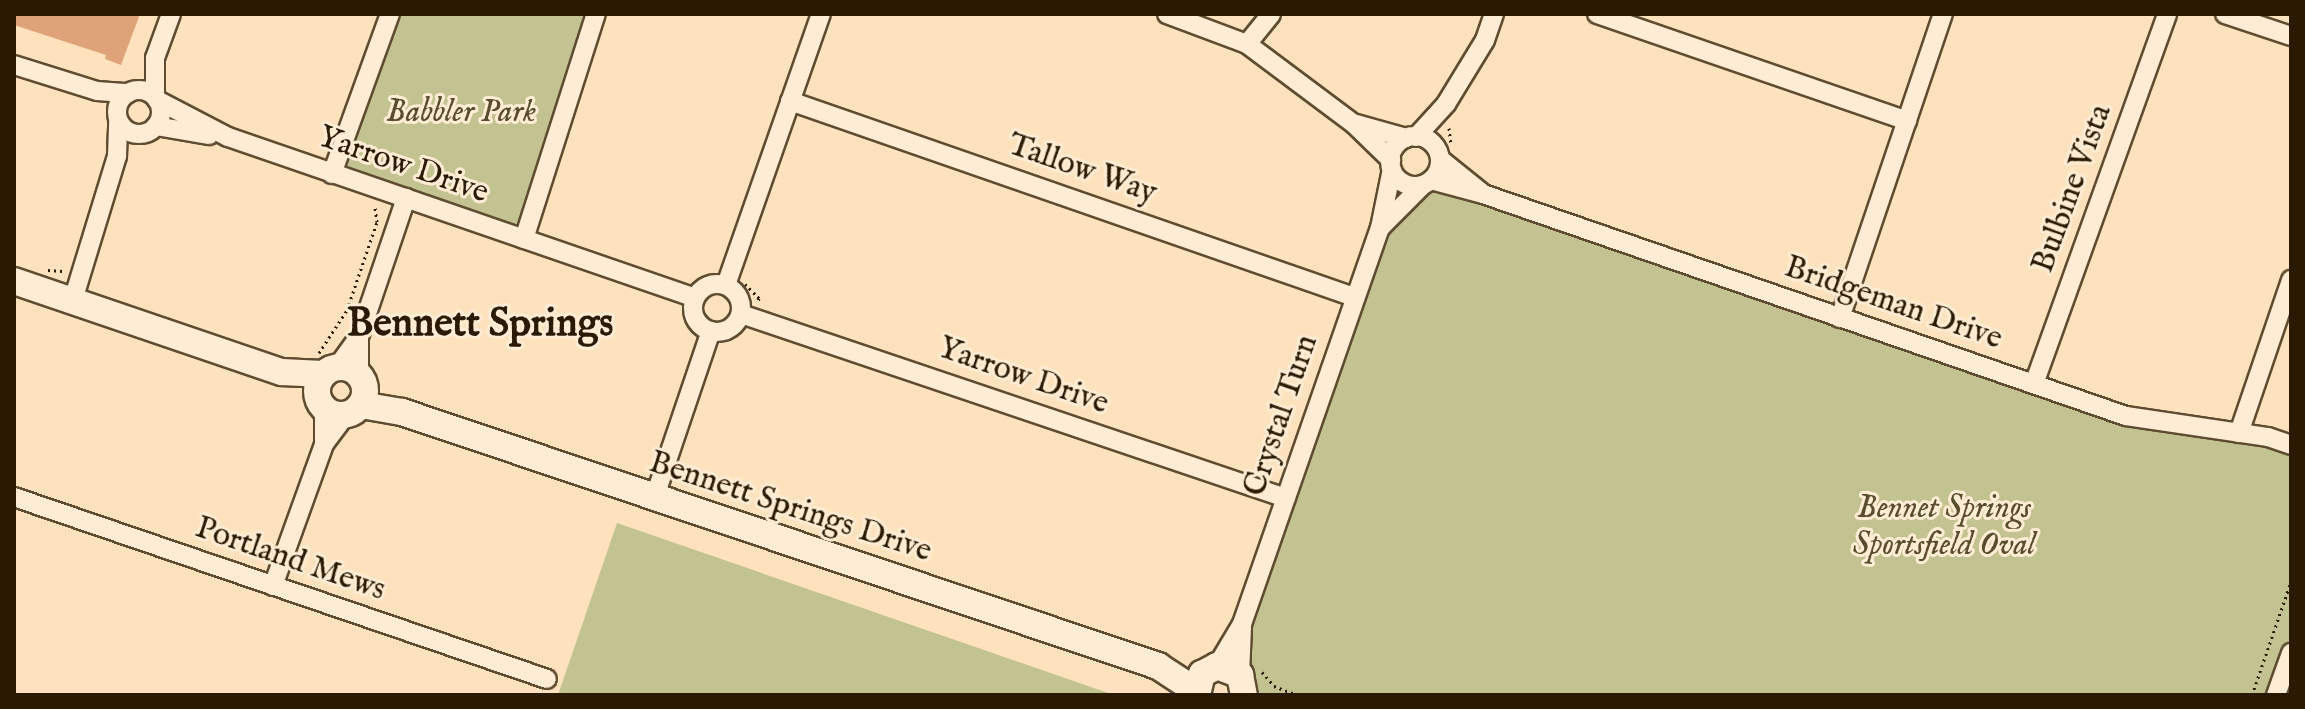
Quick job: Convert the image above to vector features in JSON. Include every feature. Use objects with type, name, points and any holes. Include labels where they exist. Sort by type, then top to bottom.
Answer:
[{"type":"street","points":[[96,227],[111,204],[128,157],[161,113],[156,99],[155,58],[171,14]]},
{"type":"street","points":[[332,174],[390,14]]},
{"type":"street","points":[[524,239],[596,14]]},
{"type":"street","points":[[726,285],[821,14]]},
{"type":"street","points":[[1167,14],[1247,44],[1354,124],[1424,145],[1483,194]]},
{"type":"street","points":[[1247,44],[1271,14]]},
{"type":"street","points":[[1380,228],[1427,183],[1424,145],[1485,40],[1494,14]]},
{"type":"street","points":[[1597,14],[1907,121]]},
{"type":"street","points":[[1840,318],[1943,14]]},
{"type":"street","name":"Bulbine Vista","points":[[2034,384],[2167,14]]},
{"type":"street","points":[[2225,14],[2291,36]]},
{"type":"street","points":[[73,300],[117,156],[119,101],[155,58]]},
{"type":"street","points":[[14,65],[97,91],[141,90],[228,137]]},
{"type":"street","points":[[48,77],[89,97],[130,132],[151,129],[228,137]]},
{"type":"street","name":"Tallow Way","points":[[790,101],[1354,297]]},
{"type":"street","name":"Bridgeman Drive","points":[[1354,124],[1391,164],[1401,181],[1483,194],[2126,416],[2239,433],[2291,445]]},
{"type":"street","name":"Yarrow Drive","points":[[228,137],[695,298]]},
{"type":"street","points":[[1391,164],[1395,147],[1424,145]]},
{"type":"street","name":"Crystal Turn","points":[[1237,683],[1242,624],[1380,228],[1391,164]]},
{"type":"street","points":[[273,586],[406,198]]},
{"type":"street","points":[[2239,433],[2291,280]]},
{"type":"street","name":"Bennett Springs Drive","points":[[14,281],[282,372],[340,387],[402,412],[654,499],[1158,666],[1237,683]]},
{"type":"street","points":[[726,285],[739,297],[741,314],[726,331],[711,331],[697,322],[695,298],[708,286],[726,285]]},
{"type":"street","name":"Yarrow Drive","points":[[741,314],[1286,498]]},
{"type":"street","points":[[654,499],[711,331]]},
{"type":"street","name":"Portland Mews","points":[[14,497],[547,679]]},
{"type":"street","points":[[2276,695],[2291,653]]},
{"type":"path","points":[[340,387],[347,310],[377,222],[377,211],[362,192],[365,185]]},
{"type":"path","points":[[2252,695],[2291,582]]},
{"type":"path","points":[[1237,683],[1298,695]]},
{"type":"green space","name":"Babbler Park","points":[[390,14],[596,14],[524,239],[332,174]]},
{"type":"green space","name":"Bennet Springs Sportsfield Oval","points":[[1428,183],[2126,416],[2291,445],[2291,653],[2276,695],[1263,695],[1244,682],[1242,624],[1380,228]]},
{"type":"green space","points":[[617,523],[1114,695],[558,695]]},
{"type":"building","points":[[14,14],[140,14],[121,65],[105,59],[106,55],[14,25]]},
{"type":"district","name":"Bennett Springs","points":[[480,325]]}]
